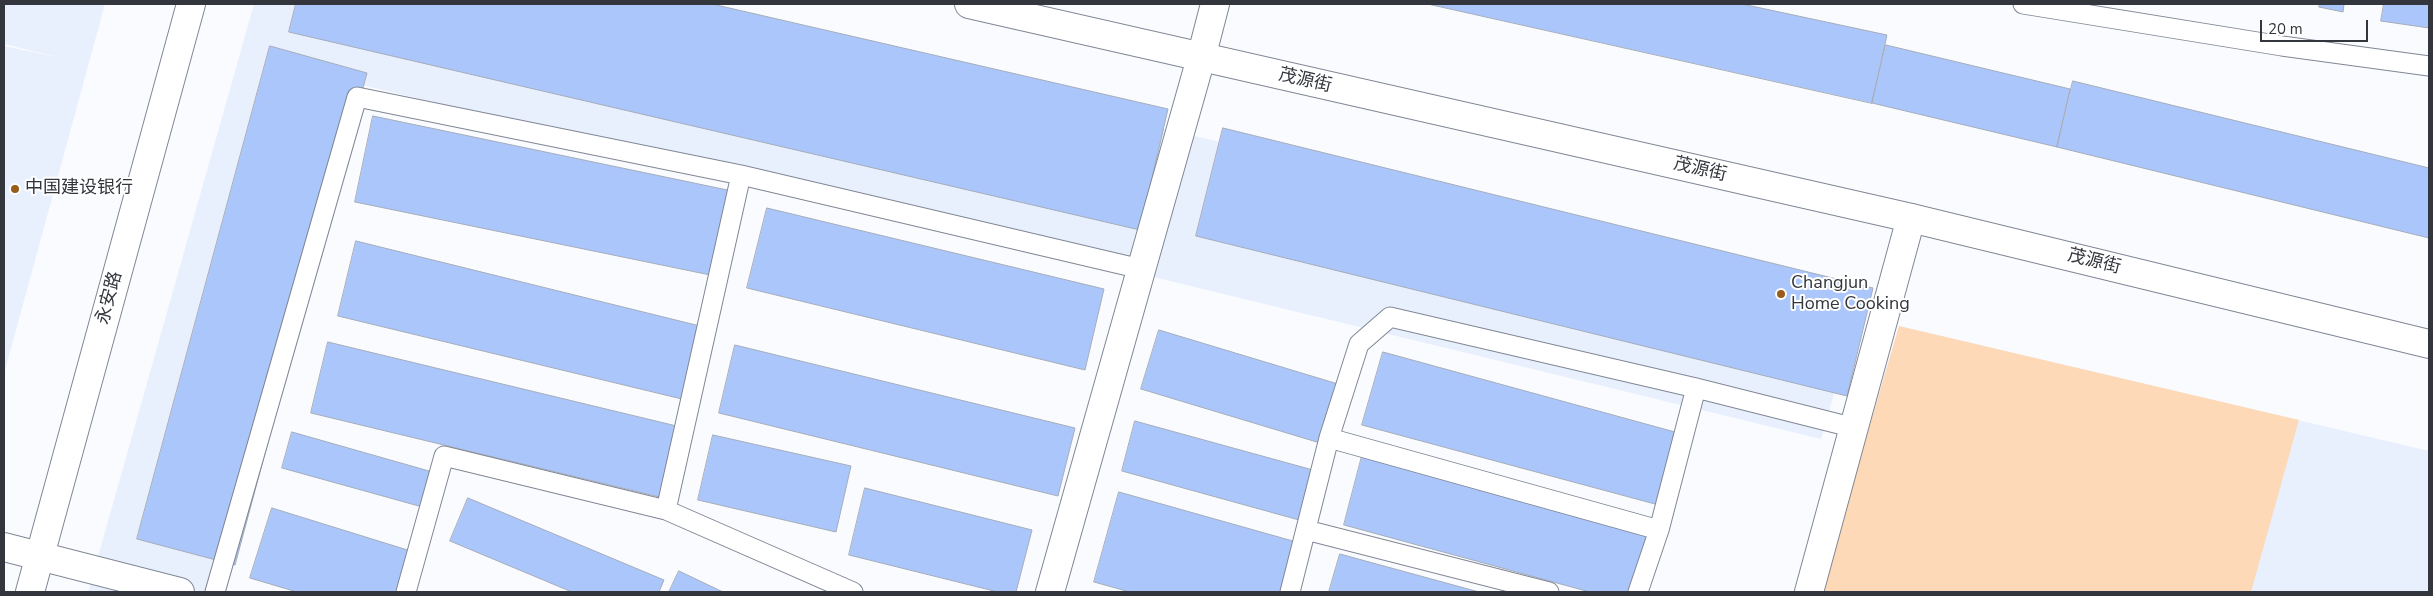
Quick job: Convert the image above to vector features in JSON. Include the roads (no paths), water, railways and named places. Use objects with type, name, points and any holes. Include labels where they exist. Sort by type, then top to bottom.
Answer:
[{"type":"street","name":"永安路","points":[[30,592],[191,4]]},
{"type":"street","name":"茂源街","points":[[969,4],[1911,218],[2429,344]]},
{"type":"street","points":[[1050,592],[1202,58],[1214,4]]},
{"type":"street","points":[[1808,592],[1855,428],[1911,218]]},
{"type":"street","points":[[4,547],[180,592]]},
{"type":"lane","points":[[2023,4],[2282,46],[2429,66]]},
{"type":"lane","points":[[215,592],[357,97],[741,175],[1141,269]]},
{"type":"lane","points":[[666,510],[741,175]]},
{"type":"lane","points":[[1290,592],[1329,438],[1359,344],[1390,317],[1696,388],[1855,428]]},
{"type":"lane","points":[[1638,592],[1659,530],[1696,388]]},
{"type":"lane","points":[[1329,438],[1659,530]]},
{"type":"lane","points":[[406,592],[444,456],[666,510],[852,592]]},
{"type":"lane","points":[[1306,530],[1549,592]]},
{"type":"place","name":"中国建设银行","points":[[15,189]]},
{"type":"place","name":"Changjun Home Cooking","points":[[1781,294]]}]
